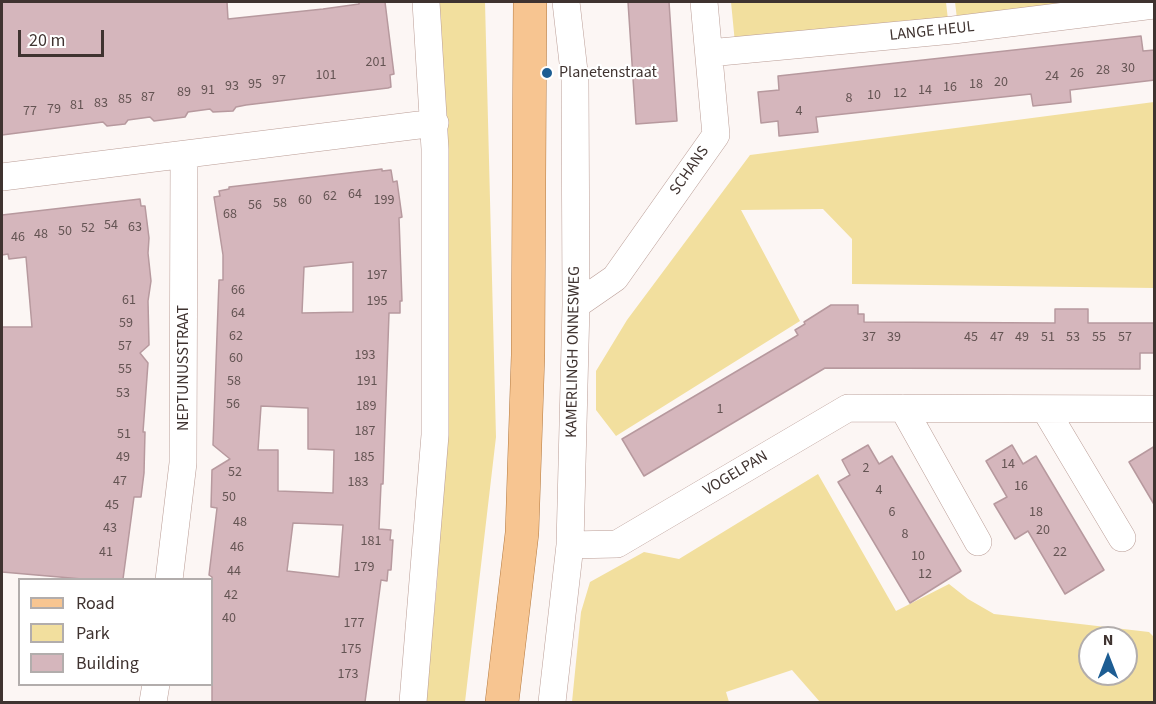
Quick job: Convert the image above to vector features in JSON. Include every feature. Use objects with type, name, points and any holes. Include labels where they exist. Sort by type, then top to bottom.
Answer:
[{"type":"main road","points":[[512,2],[530,184]]},
{"type":"main road","points":[[502,702],[522,533],[528,356],[530,2]]},
{"type":"street","points":[[413,702],[435,435],[435,123],[426,2]]},
{"type":"street","name":"KAMERLINGH ONNESWEG","points":[[552,702],[570,545],[576,305],[574,80],[566,2]]},
{"type":"street","name":"SCHANS","points":[[576,305],[615,278],[716,135],[704,2]]},
{"type":"street","name":"LANGE HEUL","points":[[709,53],[953,30],[1155,5]]},
{"type":"street","points":[[2,177],[435,123]]},
{"type":"street","name":"NEPTUNUSSTRAAT","points":[[169,578],[183,463],[184,155]]},
{"type":"street","name":"VOGELPAN","points":[[570,545],[617,544],[848,408],[1155,409]]},
{"type":"street","points":[[903,408],[978,542]]},
{"type":"street","points":[[1045,409],[1122,538]]},
{"type":"street","points":[[153,702],[156,686]]},
{"type":"green space","points":[[438,2],[485,2],[496,437],[465,702],[425,702],[437,584],[442,467]]},
{"type":"green space","points":[[731,2],[946,2],[948,20],[735,43]]},
{"type":"green space","points":[[955,2],[1119,2],[957,19]]},
{"type":"green space","points":[[1154,102],[1154,288],[852,284],[852,239],[823,209],[741,210],[800,321],[616,436],[596,410],[596,371],[627,320],[750,155]]},
{"type":"green space","points":[[818,474],[896,611],[949,584],[968,599],[994,614],[1097,626],[1078,626],[1078,686],[1138,686],[1138,631],[1149,632],[1154,637],[1154,702],[820,702],[792,670],[726,692],[729,702],[572,702],[581,612],[590,582],[644,552],[679,559]]},
{"type":"building","points":[[2,2],[227,2],[228,19],[323,9],[359,4],[359,2],[385,2],[394,74],[390,75],[391,87],[388,88],[246,105],[236,107],[233,111],[213,112],[210,109],[188,112],[185,117],[154,121],[150,117],[128,120],[125,124],[107,126],[103,122],[2,135]]},
{"type":"building","points":[[628,2],[669,2],[677,121],[636,124]]},
{"type":"building","points":[[1141,36],[1143,51],[1155,50],[1155,80],[1070,90],[1071,102],[1033,106],[1031,94],[816,117],[818,132],[779,136],[778,121],[761,123],[758,92],[779,90],[778,76]]},
{"type":"building","points":[[382,169],[382,171],[391,170],[393,182],[397,181],[402,217],[399,218],[402,301],[400,301],[400,313],[389,313],[383,484],[381,484],[379,529],[391,530],[390,540],[393,540],[391,570],[388,570],[387,581],[381,580],[365,702],[212,702],[213,578],[209,575],[217,508],[211,507],[212,470],[230,459],[213,445],[219,280],[223,280],[223,255],[214,197],[220,196],[219,191],[229,189],[229,187]],"holes":[[[353,262],[353,312],[302,313],[304,267]],[[261,406],[308,408],[308,449],[334,450],[333,493],[278,491],[278,450],[258,450]],[[293,523],[343,525],[339,577],[287,571]]]},
{"type":"building","points":[[140,199],[141,206],[145,206],[151,281],[148,301],[149,345],[140,353],[148,363],[143,432],[145,432],[144,473],[141,497],[134,497],[123,578],[71,578],[2,572],[2,327],[32,327],[26,257],[9,259],[8,254],[2,255],[2,215]]},
{"type":"building","points":[[831,305],[858,305],[858,314],[864,314],[864,322],[1055,323],[1055,309],[1088,309],[1088,323],[1155,323],[1155,353],[1140,353],[1140,369],[825,368],[644,476],[622,439],[798,335],[795,330]]},
{"type":"building","points":[[868,445],[879,464],[892,456],[961,571],[910,603],[838,482],[850,475],[842,460]]},
{"type":"building","points":[[1012,445],[1023,464],[1036,456],[1104,570],[1065,594],[1028,531],[1015,539],[994,504],[1007,497],[986,461]]},
{"type":"building","points":[[1155,446],[1155,506],[1129,462]]},
{"type":"place","name":"Planetenstraat","points":[[547,73]]}]
